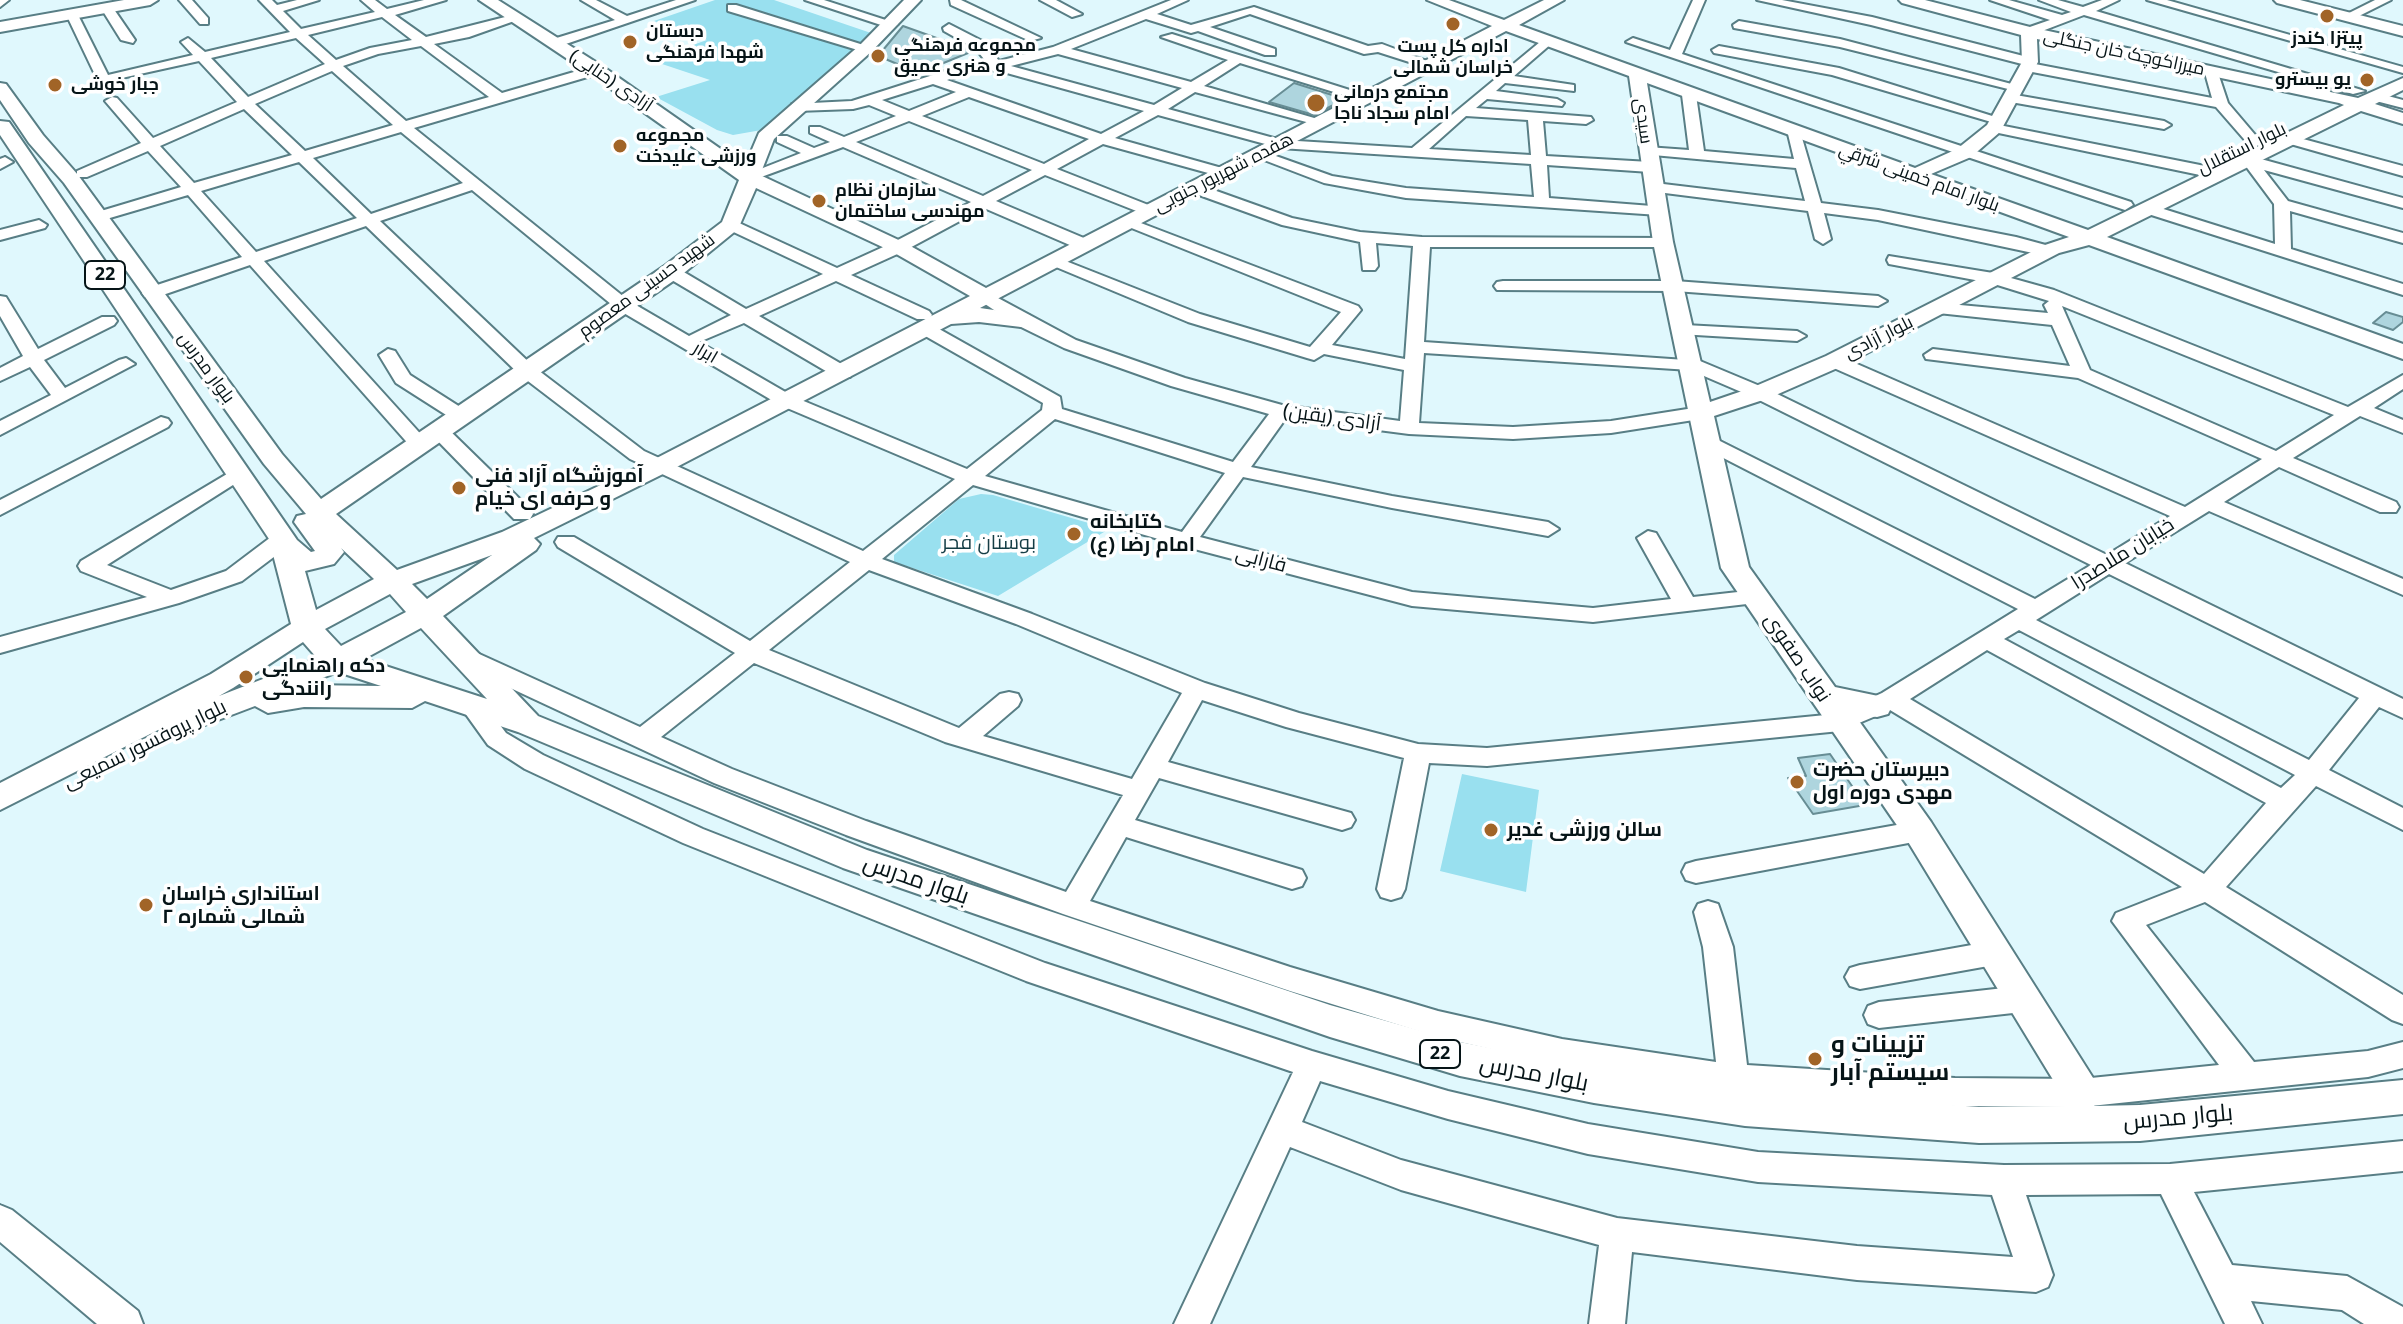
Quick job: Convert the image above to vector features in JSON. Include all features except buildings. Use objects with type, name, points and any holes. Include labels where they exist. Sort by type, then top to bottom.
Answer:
[{"type":"main road","points":[[2,10],[107,8],[150,0]]},
{"type":"main road","name":"آزادی (حنایی)","points":[[489,0],[700,141],[748,177],[898,247],[985,296]]},
{"type":"main road","points":[[734,217],[748,177],[797,107],[892,24],[912,0]]},
{"type":"main road","name":"بلوار امام خمینی شرقي","points":[[1435,0],[1460,6],[1795,134],[2037,216],[2097,225],[2403,352]]},
{"type":"main road","name":"میرزاکوچک خان جنگلی","points":[[1907,0],[2029,32],[2212,73],[2360,98],[2403,119]]},
{"type":"main road","points":[[2282,0],[2403,31]]},
{"type":"main road","points":[[1460,6],[1514,10],[1549,4]]},
{"type":"main road","points":[[1460,6],[1479,27],[1474,43],[1547,39],[1540,22],[1549,4]]},
{"type":"main road","name":"هفده شهریور جنوبی","points":[[787,401],[843,373],[931,321],[1043,267],[1428,64],[1549,4]]},
{"type":"main road","points":[[2,10],[32,22]]},
{"type":"main road","points":[[0,37],[32,22],[76,10]]},
{"type":"main road","points":[[1922,171],[1964,153],[1996,124],[2028,64],[2029,32]]},
{"type":"main road","points":[[0,69],[49,136],[56,160]]},
{"type":"main road","name":"بلوار استقلال","points":[[2097,225],[2200,170],[2292,140],[2402,74]]},
{"type":"main road","name":"بلوار امام خمینی شرقي","points":[[1660,81],[1922,171],[2037,216]]},
{"type":"main road","name":"سیدی","points":[[1651,168],[1660,81]]},
{"type":"main road","points":[[2278,86],[2302,94],[2321,110]]},
{"type":"main road","points":[[0,88],[11,153]]},
{"type":"main road","name":"بلوار استقلال","points":[[2097,225],[2148,209],[2253,152],[2321,110],[2360,98]]},
{"type":"main road","points":[[0,121],[11,153]]},
{"type":"main road","points":[[700,141],[738,142],[774,138]]},
{"type":"main road","name":"بلوار مدرس","points":[[11,153],[56,160],[273,459],[319,513],[393,581],[529,724]]},
{"type":"main road","name":"بلوار مدرس","points":[[11,153],[39,179],[285,543],[306,627]]},
{"type":"main road","name":"نواب صفوی","points":[[1651,168],[1663,242],[1693,365],[1735,568],[1919,831],[2081,1093]]},
{"type":"main road","points":[[734,217],[755,200],[794,198]]},
{"type":"main road","points":[[2037,216],[2097,225],[2119,232],[2133,246],[2403,343]]},
{"type":"main road","points":[[2037,216],[2050,238],[2049,250]]},
{"type":"main road","name":"شهید حسینی معصوم","points":[[319,513],[671,272],[734,217]]},
{"type":"main road","name":"بلوار آزادی","points":[[1704,428],[1760,393],[1834,361],[2097,225]]},
{"type":"main road","points":[[931,321],[954,277],[1043,267]]},
{"type":"main road","points":[[931,321],[979,315],[1024,322],[1024,294],[1043,267]]},
{"type":"main road","points":[[625,484],[787,401]]},
{"type":"main road","points":[[273,459],[278,483],[286,498],[330,552],[324,558],[305,562],[285,543]]},
{"type":"main road","name":"بلوار پروفسور سمیعی","points":[[0,798],[210,688],[306,627],[393,581],[512,538],[625,484]]},
{"type":"main road","name":"بلوار پروفسور سمیعی","points":[[0,817],[177,724],[337,661],[424,615],[525,545],[625,484]]},
{"type":"main road","name":"22","points":[[306,627],[337,661]]},
{"type":"main road","name":"بلوار مدرس","points":[[337,661],[529,724],[855,859],[1330,1021],[1475,1062],[1594,1086],[1745,1108],[1979,1125],[2140,1123],[2403,1097]]},
{"type":"main road","points":[[1821,694],[1850,703],[1884,702]]},
{"type":"main road","points":[[177,724],[304,696],[459,702]]},
{"type":"street","points":[[185,0],[204,21]]},
{"type":"street","points":[[270,4],[313,0]]},
{"type":"street","points":[[367,0],[499,98]]},
{"type":"street","points":[[76,10],[104,80],[440,0]]},
{"type":"street","points":[[587,0],[625,20]]},
{"type":"street","points":[[555,43],[689,0]]},
{"type":"street","points":[[811,0],[892,24]]},
{"type":"street","points":[[1046,0],[1076,14]]},
{"type":"street","points":[[797,107],[853,105],[872,101],[966,69],[996,66],[1058,50],[1182,0]]},
{"type":"street","points":[[1674,56],[1699,0]]},
{"type":"street","points":[[1697,155],[1660,81],[1706,66],[1760,0],[1872,21],[2028,64],[2221,104]]},
{"type":"street","points":[[1996,0],[2062,19]]},
{"type":"street","points":[[2045,0],[2360,98],[2403,104]]},
{"type":"street","points":[[2029,32],[2113,0]]},
{"type":"street","points":[[2153,0],[2402,74]]},
{"type":"street","points":[[955,1],[1035,38]]},
{"type":"street","points":[[2347,17],[2382,1],[2403,9]]},
{"type":"street","name":"ابرار","points":[[270,4],[299,34],[404,127],[623,305],[787,401]]},
{"type":"street","points":[[107,8],[128,40]]},
{"type":"street","points":[[732,8],[866,48]]},
{"type":"street","points":[[1201,28],[1250,10],[1369,51],[1377,47],[1428,64]]},
{"type":"street","points":[[1146,15],[1184,28],[1201,28],[1333,74]]},
{"type":"street","points":[[82,174],[334,65],[375,51],[464,34],[513,17]]},
{"type":"street","points":[[1739,25],[1840,43],[2013,92],[2164,125]]},
{"type":"street","points":[[949,28],[981,46],[996,66],[1280,144],[1651,168],[1814,208],[1878,215],[2049,250]]},
{"type":"street","points":[[1161,35],[1368,98]]},
{"type":"street","points":[[1416,152],[1547,39]]},
{"type":"street","name":"خیابان ملاصدرا","points":[[188,42],[246,103],[527,371],[637,455],[866,561],[1024,619],[1196,689],[1295,721],[1418,753],[1487,757],[1840,722],[1884,702],[1987,640],[2403,381]]},
{"type":"street","points":[[1633,42],[1964,153],[2097,225]]},
{"type":"street","points":[[1058,50],[1321,122]]},
{"type":"street","points":[[1719,50],[1834,71],[1996,124],[2200,170]]},
{"type":"street","points":[[697,337],[898,247],[1156,110],[1238,59]]},
{"type":"street","points":[[97,217],[596,70]]},
{"type":"street","points":[[2212,73],[2221,104],[2282,204],[2283,252]]},
{"type":"street","points":[[1502,78],[1569,88]]},
{"type":"street","points":[[932,79],[1102,139],[1224,173]]},
{"type":"street","points":[[748,177],[968,92]]},
{"type":"street","points":[[1484,94],[1576,105]]},
{"type":"street","points":[[112,101],[254,259],[429,438],[522,514]]},
{"type":"street","points":[[872,101],[1150,211]]},
{"type":"street","points":[[1465,112],[1586,120]]},
{"type":"street","points":[[1535,116],[1542,203]]},
{"type":"street","points":[[815,130],[1085,245]]},
{"type":"street","points":[[1795,134],[1823,239]]},
{"type":"street","points":[[774,138],[814,153]]},
{"type":"street","points":[[2292,140],[2403,171]]},
{"type":"street","points":[[2253,152],[2403,203]]},
{"type":"street","points":[[1259,155],[1329,180],[1406,193],[1659,210]]},
{"type":"street","points":[[1651,168],[1697,155],[1803,164]]},
{"type":"street","points":[[151,293],[475,184]]},
{"type":"street","points":[[1194,188],[1288,222],[1368,238],[1422,242],[1663,242]]},
{"type":"street","points":[[2282,204],[2403,238]]},
{"type":"street","points":[[2148,209],[2403,290]]},
{"type":"street","points":[[641,740],[1052,412],[1053,401],[931,321],[734,217]]},
{"type":"street","points":[[1043,267],[1194,318],[1314,354],[1352,310],[1127,223]]},
{"type":"street","points":[[0,235],[39,225]]},
{"type":"street","points":[[1368,238],[1369,266]]},
{"type":"street","points":[[1409,428],[1422,242]]},
{"type":"street","points":[[1895,260],[1993,278],[2048,294],[2353,411],[2403,427]]},
{"type":"street","points":[[671,272],[843,373]]},
{"type":"street","points":[[1503,286],[1675,286],[1878,301]]},
{"type":"street","points":[[2048,294],[2082,373]]},
{"type":"street","name":"آزادی (یقین)","points":[[985,296],[1024,322],[1120,363],[1281,411],[1409,428],[1513,433],[1611,427],[1704,428]]},
{"type":"street","points":[[0,301],[48,382],[63,396]]},
{"type":"street","points":[[1938,308],[2060,320]]},
{"type":"street","points":[[0,375],[108,321]]},
{"type":"street","points":[[1685,330],[1797,336]]},
{"type":"street","points":[[1320,348],[1413,356],[1552,356],[1693,365],[1760,393],[2403,709]]},
{"type":"street","points":[[388,355],[403,379],[461,416]]},
{"type":"street","points":[[1933,355],[2082,373],[2388,507]]},
{"type":"street","points":[[1834,361],[2186,515]]},
{"type":"street","points":[[0,429],[126,364]]},
{"type":"street","name":"فارابی","points":[[787,401],[970,478],[1187,540],[1412,599],[1593,615],[1756,597]]},
{"type":"street","points":[[1187,540],[1281,411]]},
{"type":"street","points":[[1052,412],[1237,470],[1392,502],[1548,529]]},
{"type":"street","points":[[0,509],[161,423]]},
{"type":"street","points":[[1704,428],[2312,774],[2403,820]]},
{"type":"street","points":[[171,598],[89,566],[237,474]]},
{"type":"street","points":[[2207,502],[2403,588]]},
{"type":"street","points":[[1648,538],[1686,605]]},
{"type":"street","points":[[566,542],[751,652],[963,739],[1342,820]]},
{"type":"street","points":[[0,645],[171,598],[234,576],[285,543]]},
{"type":"street","points":[[1987,640],[2284,801]]},
{"type":"street","points":[[464,657],[641,740],[856,828],[1290,979],[1438,1024],[1562,1052],[1733,1078],[1955,1092],[2081,1093],[2368,1064],[2403,1055]]},
{"type":"street","points":[[1073,906],[1196,689]]},
{"type":"street","points":[[2246,1076],[2126,921],[2207,889],[2284,801],[2312,774],[2375,695]]},
{"type":"street","points":[[963,739],[1009,700]]},
{"type":"street","points":[[459,702],[497,739],[534,762],[693,836],[1036,972],[1312,1065],[1448,1105],[1588,1139],[1758,1167],[2004,1180],[2170,1179],[2403,1156]]},
{"type":"street","points":[[1884,702],[2207,889],[2403,1011]]},
{"type":"street","points":[[1391,889],[1418,753]]},
{"type":"street","points":[[1119,825],[1292,878]]},
{"type":"street","points":[[1696,872],[1919,831]]},
{"type":"street","points":[[1708,912],[1718,947],[1733,1078]]},
{"type":"street","points":[[1860,977],[1994,953]]},
{"type":"street","points":[[1879,1015],[2022,999]]},
{"type":"street","points":[[1192,1324],[1312,1065]]},
{"type":"street","points":[[1281,1129],[1401,1175],[1617,1234],[1857,1263],[2036,1275],[2004,1180]]},
{"type":"street","points":[[2170,1179],[2244,1324]]},
{"type":"street","points":[[0,1221],[125,1324]]},
{"type":"street","points":[[1607,1324],[1617,1234]]},
{"type":"street","points":[[2223,1281],[2347,1293],[2397,1324]]},
{"type":"green space","points":[[715,0],[774,0],[871,33],[773,128],[733,135],[717,130],[656,97],[710,80],[650,60],[707,40],[654,21]]},
{"type":"green space","name":"بوستان فجر","points":[[981,494],[1109,529],[998,596],[894,562],[894,555],[959,499]]},
{"type":"green space","name":"سالن ورزشی غدیر","points":[[1462,774],[1539,790],[1526,892],[1440,871]]},
{"type":"place","name":"پیتزا کندز","points":[[2327,16]]},
{"type":"place","name":"اداره کل پست خراسان شمالی","points":[[1453,24]]},
{"type":"place","name":"دبستان شهدا فرهنگی","points":[[630,42]]},
{"type":"place","name":"مجموعه فرهنگی و هنری عمیق","points":[[878,56]]},
{"type":"place","name":"یو بیسترو","points":[[2367,80]]},
{"type":"place","name":"جبار خوشی","points":[[55,85]]},
{"type":"place","name":"مجتمع درمانی امام سجاد ناجا","points":[[1316,103]]},
{"type":"place","name":"مجموعه ورزشی علیدخت","points":[[620,146]]},
{"type":"place","name":"سازمان نظام مهندسی ساختمان","points":[[819,201]]},
{"type":"place","name":"آموزشگاه آزاد فنی و حرفه ای خیام","points":[[459,488]]},
{"type":"place","name":"کتابخانه امام رضا (ع)","points":[[1074,534]]},
{"type":"place","name":"دکه راهنمایی رانندگی","points":[[246,677]]},
{"type":"place","name":"دبیرستان حضرت مهدی دوره اول","points":[[1797,782]]},
{"type":"place","name":"سالن ورزشی غدیر","points":[[1491,830]]},
{"type":"place","name":"استانداری خراسان شمالی شماره ۲","points":[[146,905]]},
{"type":"place","name":"تزیینات و سیستم آبار","points":[[1815,1059]]}]
